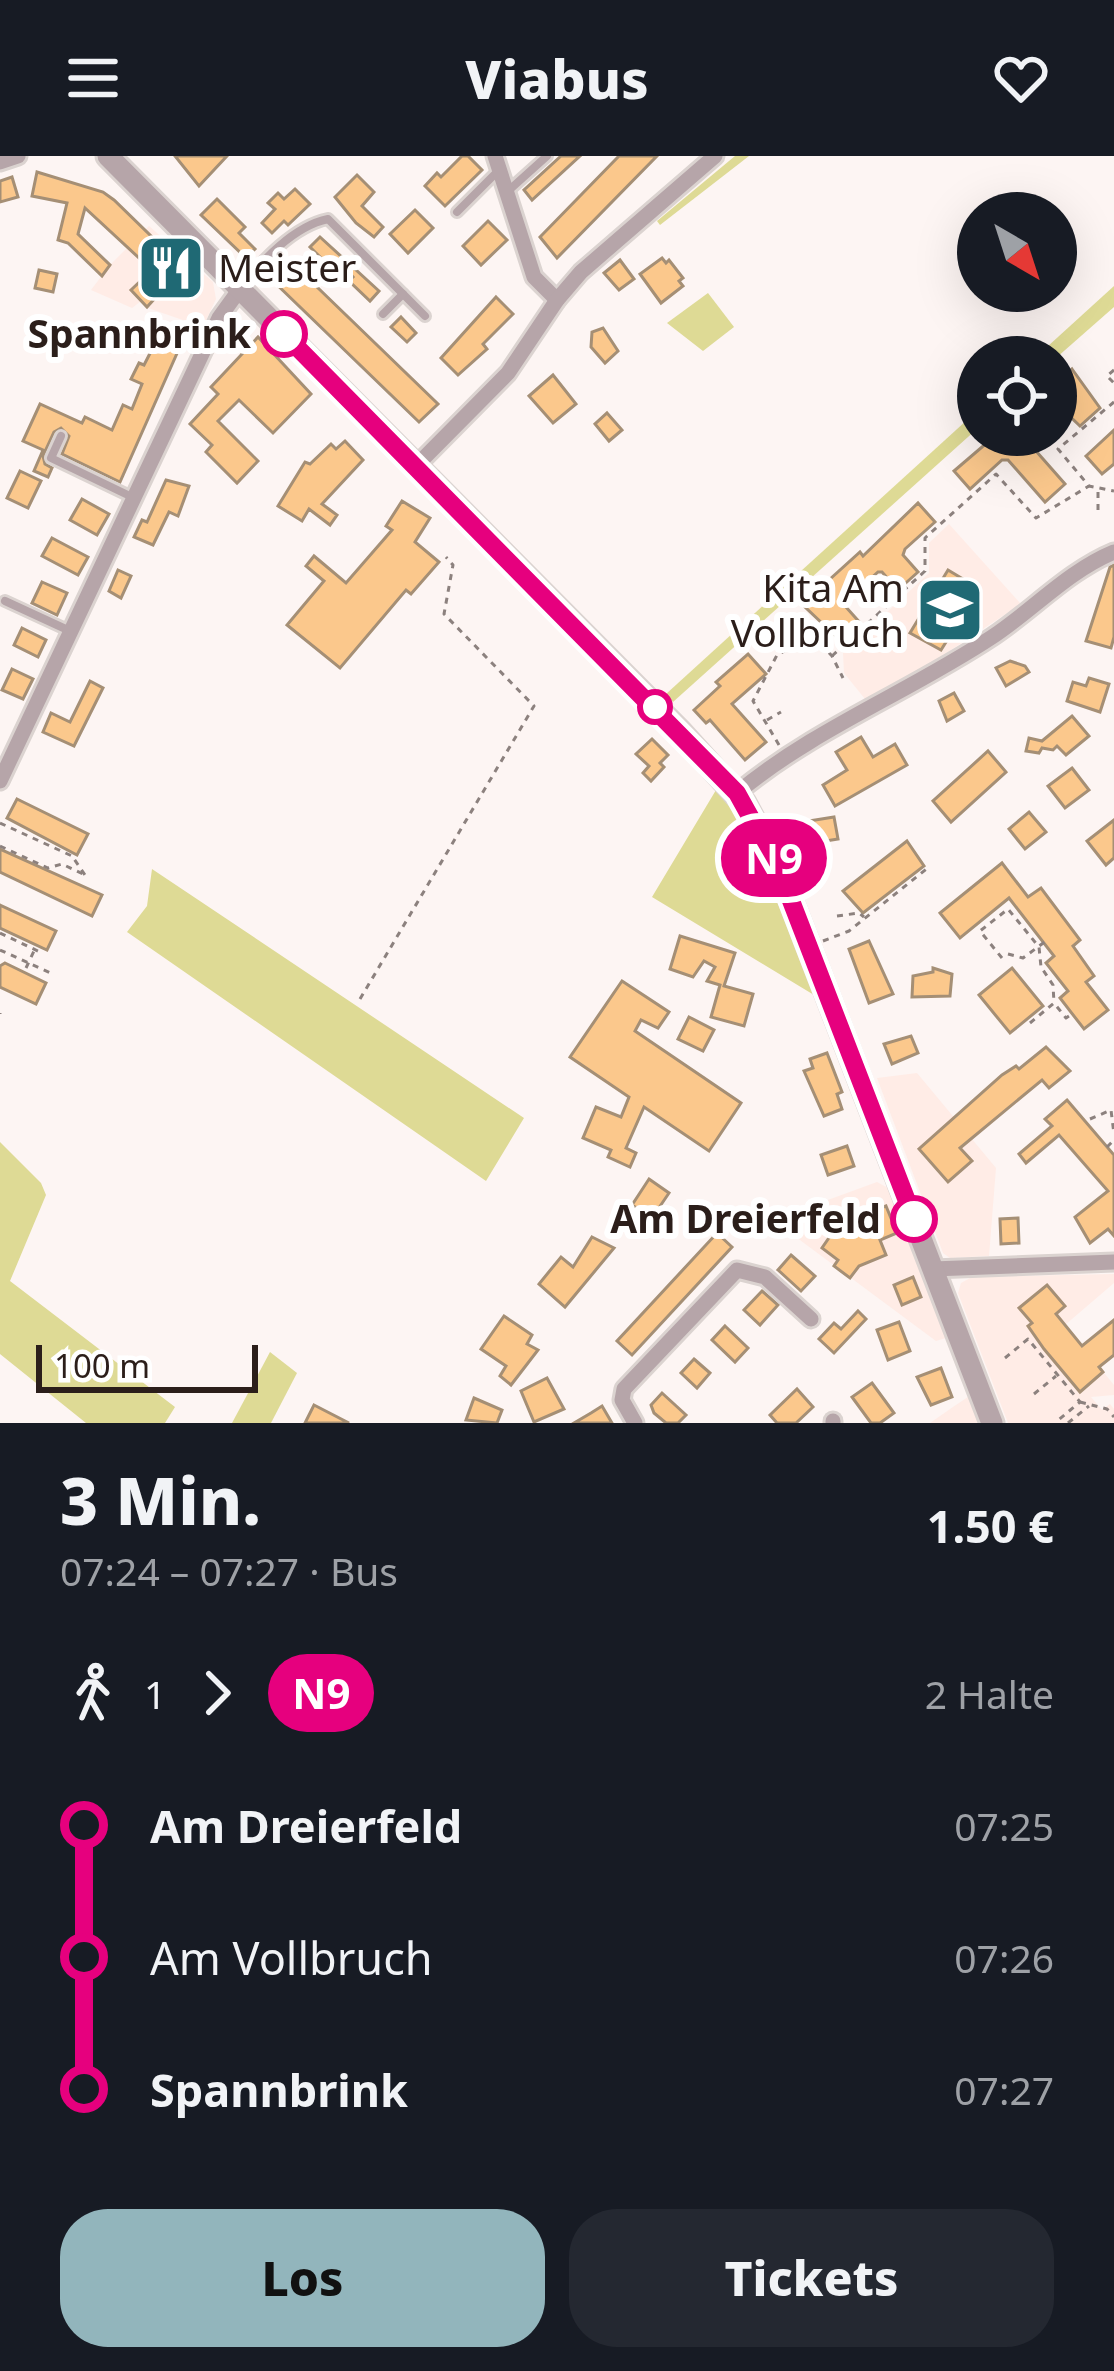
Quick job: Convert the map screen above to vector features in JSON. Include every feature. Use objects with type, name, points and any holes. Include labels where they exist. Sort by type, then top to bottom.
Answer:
[{"type":"street","points":[[0,162],[18,156]]},
{"type":"street","points":[[108,156],[737,793],[767,843],[809,946],[992,1423]]},
{"type":"street","points":[[416,466],[508,373],[557,300],[630,226],[715,156]]},
{"type":"street","points":[[497,163],[534,277],[557,300]]},
{"type":"street","points":[[0,782],[219,318],[240,290]]},
{"type":"street","points":[[737,793],[786,757],[992,638],[1085,567],[1114,552]]},
{"type":"street","points":[[933,1269],[1114,1262]]},
{"type":"street","points":[[633,1422],[621,1394],[737,1270],[765,1277],[811,1319]]},
{"type":"lane","points":[[508,191],[548,156]]},
{"type":"lane","points":[[457,212],[497,163]]},
{"type":"lane","points":[[240,290],[284,244],[322,219],[334,224],[425,316]]},
{"type":"lane","points":[[383,314],[403,294]]},
{"type":"lane","points":[[61,436],[51,458],[134,498]]},
{"type":"lane","points":[[5,601],[71,631]]},
{"type":"path","points":[[1114,370],[1107,376],[1114,383]]},
{"type":"path","points":[[1114,402],[1058,449],[1089,486],[1114,490]]},
{"type":"path","points":[[832,656],[925,571],[925,538],[996,474],[1036,518],[1089,486]]},
{"type":"path","points":[[1098,490],[1098,514]]},
{"type":"path","points":[[967,499],[974,508]]},
{"type":"path","points":[[360,999],[534,706],[444,614],[453,565],[446,557]]},
{"type":"path","points":[[786,757],[753,701],[777,655],[813,635],[843,678]]},
{"type":"path","points":[[765,721],[781,712]]},
{"type":"path","points":[[0,823],[72,856],[85,874],[62,864],[48,868],[0,846]]},
{"type":"path","points":[[809,946],[849,931],[929,867]]},
{"type":"path","points":[[1006,898],[1008,909],[1039,947],[1041,967],[1053,985],[1054,1003],[1066,1018],[1072,1014]]},
{"type":"path","points":[[980,931],[1008,909]]},
{"type":"path","points":[[837,916],[859,913],[866,917]]},
{"type":"path","points":[[975,925],[1005,956],[1023,958],[1046,941]]},
{"type":"path","points":[[0,933],[42,953]]},
{"type":"path","points":[[0,950],[53,974]]},
{"type":"path","points":[[26,968],[35,950]]},
{"type":"path","points":[[1053,985],[1060,980]]},
{"type":"path","points":[[1030,1023],[1054,1003]]},
{"type":"path","points":[[1090,1119],[1111,1110],[1114,1137],[1107,1147]]},
{"type":"path","points":[[1005,1358],[1028,1339],[1080,1402],[1107,1409],[1114,1418]]},
{"type":"path","points":[[1034,1394],[1058,1374]]},
{"type":"path","points":[[1056,1421],[1080,1402]]},
{"type":"path","points":[[1063,1416],[1068,1423],[1090,1405]]},
{"type":"path","points":[[1074,1407],[1080,1414]]},
{"type":"shaded area","points":[[735,156],[749,156],[660,225],[657,221]]},
{"type":"shaded area","points":[[149,226],[213,282],[216,299],[203,327],[148,308],[141,301],[132,308],[91,290]]},
{"type":"shaded area","points":[[1114,286],[1114,307],[1077,340],[1059,336]]},
{"type":"shaded area","points":[[708,293],[734,327],[703,351],[667,323]]},
{"type":"shaded area","points":[[957,429],[957,447],[673,702],[666,694]]},
{"type":"shaded area","name":"Kita Am Vollbruch","points":[[949,524],[1021,604],[925,667],[865,699],[844,673],[843,653],[929,573],[929,543]]},
{"type":"shaded area","points":[[716,790],[763,861],[814,995],[652,897]]},
{"type":"shaded area","points":[[152,869],[524,1118],[486,1181],[127,932],[147,906]]},
{"type":"shaded area","points":[[917,1073],[996,1168],[989,1256],[950,1258],[943,1253],[877,1078]]},
{"type":"shaded area","points":[[0,1142],[41,1183],[46,1195],[10,1281],[175,1407],[165,1423],[86,1423],[0,1354]]},
{"type":"shaded area","points":[[877,1182],[888,1188],[946,1338],[936,1341],[773,1220]]},
{"type":"shaded area","points":[[1114,1274],[1114,1283],[1065,1325],[1114,1385],[1114,1395],[1091,1397],[1102,1410],[1110,1404],[1114,1423],[1008,1423],[958,1293],[961,1283],[972,1277]]},
{"type":"shaded area","points":[[270,1352],[297,1373],[271,1423],[232,1423]]},
{"type":"shaded area","points":[[968,1397],[978,1423],[930,1423],[953,1407]]},
{"type":"building","points":[[175,156],[227,156],[199,186]]},
{"type":"building","points":[[462,156],[482,170],[445,206],[425,186]]},
{"type":"building","points":[[561,156],[580,156],[532,200],[524,190]]},
{"type":"building","points":[[619,156],[657,156],[557,258],[540,237]]},
{"type":"building","points":[[37,172],[103,192],[114,200],[187,271],[170,287],[175,292],[157,296],[147,307],[131,290],[152,270],[85,208],[78,234],[110,265],[102,276],[68,243],[58,240],[67,203],[32,196]]},
{"type":"building","points":[[357,175],[374,192],[362,206],[383,227],[374,237],[335,197]]},
{"type":"building","points":[[12,177],[18,197],[0,202],[0,181]]},
{"type":"building","points":[[295,189],[310,204],[272,233],[262,223],[275,209],[268,203],[278,193],[284,199]]},
{"type":"building","points":[[217,199],[245,227],[239,233],[255,249],[246,258],[201,215]]},
{"type":"building","points":[[415,210],[433,228],[408,253],[390,234]]},
{"type":"building","points":[[488,221],[507,240],[481,265],[463,246]]},
{"type":"building","points":[[320,237],[379,291],[370,301],[349,281],[354,276],[346,283],[310,247]]},
{"type":"building","points":[[662,258],[683,278],[679,281],[683,286],[661,303],[640,274]]},
{"type":"building","points":[[288,259],[438,404],[419,422],[270,278]]},
{"type":"building","points":[[620,260],[634,279],[619,290],[604,273]]},
{"type":"building","points":[[39,270],[57,274],[53,292],[35,288]]},
{"type":"building","points":[[496,297],[513,314],[483,344],[487,349],[458,375],[441,358]]},
{"type":"building","points":[[401,317],[416,333],[407,342],[391,327]]},
{"type":"building","points":[[603,328],[618,351],[605,363],[591,347],[592,332]]},
{"type":"building","points":[[161,332],[182,342],[120,482],[62,454],[69,436],[61,428],[54,432],[43,456],[52,468],[48,477],[34,471],[43,450],[23,441],[40,404],[82,423],[85,417],[112,430],[123,405],[132,409],[142,384],[131,379]]},
{"type":"building","points":[[258,337],[311,394],[273,433],[239,400],[218,421],[258,461],[237,483],[206,452],[212,445],[190,424],[218,394],[211,387]]},
{"type":"building","points":[[553,375],[576,404],[553,423],[529,396]]},
{"type":"building","points":[[1077,376],[1100,408],[1080,426],[1077,423]]},
{"type":"building","points":[[607,413],[622,430],[609,441],[595,424]]},
{"type":"building","points":[[1114,430],[1114,464],[1102,474],[1086,456]]},
{"type":"building","points":[[345,441],[363,460],[322,504],[337,515],[330,525],[309,509],[302,521],[278,506],[305,462],[310,464],[331,444],[336,449]]},
{"type":"building","points":[[972,456],[1040,456],[1065,484],[1045,502],[1008,460],[1002,460],[970,489],[954,471]]},
{"type":"building","points":[[20,471],[41,481],[28,508],[7,498]]},
{"type":"building","points":[[166,480],[189,486],[178,516],[169,512],[153,545],[134,537],[142,520],[147,522]]},
{"type":"building","points":[[82,499],[109,514],[97,535],[70,520]]},
{"type":"building","points":[[402,501],[430,518],[415,542],[439,562],[411,594],[406,590],[340,668],[287,625],[324,581],[306,566],[314,556],[346,583],[392,530],[386,526]]},
{"type":"building","points":[[918,503],[935,522],[905,549],[903,555],[918,572],[898,590],[878,572],[847,600],[845,606],[862,625],[843,643],[805,607],[832,583],[829,580],[860,552],[863,556]]},
{"type":"building","points":[[52,538],[88,557],[78,575],[42,556]]},
{"type":"building","points":[[1114,565],[1114,637],[1111,648],[1086,641]]},
{"type":"building","points":[[118,570],[131,576],[121,598],[109,591]]},
{"type":"building","points":[[948,570],[963,579],[952,599],[975,613],[962,636],[953,631],[941,650],[910,633]]},
{"type":"building","points":[[42,582],[67,593],[57,615],[32,603]]},
{"type":"building","points":[[22,628],[46,640],[38,657],[14,645]]},
{"type":"building","points":[[748,654],[766,674],[732,704],[766,742],[745,760],[710,720],[706,723],[694,710]]},
{"type":"building","points":[[1010,661],[1029,672],[1006,686],[996,668]]},
{"type":"building","points":[[12,669],[33,679],[23,699],[2,690]]},
{"type":"building","points":[[1089,678],[1109,684],[1100,712],[1067,701],[1073,682],[1086,686]]},
{"type":"building","points":[[90,681],[103,688],[74,746],[43,732],[51,713],[70,722]]},
{"type":"building","points":[[954,693],[964,711],[947,721],[939,701]]},
{"type":"building","points":[[1072,716],[1089,736],[1066,755],[1057,746],[1039,753],[1026,751],[1029,738],[1042,741]]},
{"type":"building","points":[[861,737],[873,757],[895,744],[907,765],[835,806],[823,785],[847,770],[836,752]]},
{"type":"building","points":[[652,739],[668,755],[651,781],[643,773],[649,766],[636,754]]},
{"type":"building","points":[[988,751],[1006,772],[951,822],[933,801]]},
{"type":"building","points":[[1072,768],[1089,790],[1065,808],[1048,786]]},
{"type":"building","points":[[17,799],[88,834],[77,855],[7,818]]},
{"type":"building","points":[[1029,812],[1046,832],[1025,849],[1009,829]]},
{"type":"building","points":[[834,817],[838,839],[813,843],[809,821]]},
{"type":"building","points":[[1114,820],[1114,858],[1106,865],[1087,841]]},
{"type":"building","points":[[907,841],[924,866],[863,913],[843,891]]},
{"type":"building","points":[[0,849],[102,895],[92,916],[0,872]]},
{"type":"building","points":[[1002,863],[1028,897],[1041,888],[1080,940],[1073,946],[1094,976],[1086,982],[1108,1010],[1084,1029],[1060,998],[1068,991],[1046,963],[1054,956],[1009,898],[960,938],[940,913]]},
{"type":"building","points":[[0,905],[56,931],[47,950],[0,928]]},
{"type":"building","points":[[680,936],[735,953],[724,986],[753,994],[744,1026],[711,1017],[720,985],[707,981],[715,967],[704,961],[693,977],[670,969]]},
{"type":"building","points":[[869,941],[893,994],[869,1003],[849,949]]},
{"type":"building","points":[[5,963],[46,983],[36,1004],[0,987],[0,966]]},
{"type":"building","points":[[933,968],[952,974],[950,996],[912,997],[913,976],[933,972]]},
{"type":"building","points":[[1012,968],[1043,1006],[1010,1033],[979,995]]},
{"type":"building","points":[[622,981],[669,1012],[658,1028],[641,1020],[635,1031],[741,1103],[709,1151],[644,1107],[626,1148],[636,1153],[630,1167],[608,1157],[611,1150],[583,1138],[596,1107],[621,1117],[629,1097],[570,1057]]},
{"type":"building","points":[[689,1017],[714,1030],[703,1051],[678,1039]]},
{"type":"building","points":[[911,1036],[918,1053],[892,1064],[884,1044]]},
{"type":"building","points":[[1046,1047],[1070,1071],[1049,1088],[1042,1080],[960,1148],[972,1161],[948,1182],[919,1149],[1002,1075],[1016,1066],[1019,1069]]},
{"type":"building","points":[[827,1053],[842,1092],[837,1094],[842,1109],[824,1116],[804,1071],[813,1068],[810,1059]]},
{"type":"building","points":[[1067,1100],[1114,1155],[1114,1236],[1108,1229],[1090,1243],[1075,1217],[1108,1191],[1059,1135],[1026,1163],[1019,1154],[1052,1126],[1045,1119]]},
{"type":"building","points":[[847,1146],[854,1166],[828,1175],[821,1155]]},
{"type":"building","points":[[649,1179],[669,1193],[652,1218],[632,1205]]},
{"type":"building","points":[[886,1206],[897,1233],[880,1240],[886,1255],[859,1266],[850,1278],[822,1248],[833,1225]]},
{"type":"building","points":[[1018,1218],[1019,1243],[1001,1244],[1000,1219]]},
{"type":"building","points":[[717,1233],[732,1247],[632,1355],[617,1341]]},
{"type":"building","points":[[592,1237],[614,1248],[565,1307],[539,1284],[561,1257],[573,1267]]},
{"type":"building","points":[[791,1255],[815,1276],[801,1291],[778,1270]]},
{"type":"building","points":[[913,1277],[921,1297],[902,1305],[894,1285]]},
{"type":"building","points":[[1047,1285],[1065,1306],[1056,1314],[1082,1346],[1114,1320],[1114,1355],[1080,1392],[1044,1349],[1019,1308]]},
{"type":"building","points":[[762,1291],[778,1305],[760,1325],[744,1310]]},
{"type":"building","points":[[858,1311],[866,1319],[834,1353],[819,1339],[834,1323],[841,1329]]},
{"type":"building","points":[[504,1316],[532,1335],[527,1344],[538,1350],[511,1385],[500,1376],[506,1366],[481,1349]]},
{"type":"building","points":[[899,1322],[910,1351],[888,1360],[877,1330]]},
{"type":"building","points":[[725,1326],[748,1348],[735,1362],[712,1340]]},
{"type":"building","points":[[694,1359],[710,1373],[697,1388],[681,1373]]},
{"type":"building","points":[[941,1368],[952,1397],[931,1405],[917,1377]]},
{"type":"building","points":[[547,1378],[564,1409],[534,1422],[521,1391]]},
{"type":"building","points":[[872,1383],[894,1413],[880,1423],[871,1423],[852,1397]]},
{"type":"building","points":[[797,1389],[813,1407],[796,1423],[777,1423],[770,1415]]},
{"type":"building","points":[[662,1393],[686,1415],[678,1423],[666,1423],[654,1413],[651,1405]]},
{"type":"building","points":[[474,1398],[502,1410],[497,1423],[466,1420]]},
{"type":"building","points":[[314,1405],[349,1423],[305,1423]]},
{"type":"building","points":[[602,1406],[612,1423],[574,1423],[591,1413]]},
{"type":"bus line","name":"N9","points":[[284,334],[737,793],[778,867],[914,1219]]},
{"type":"place","name":"Meister","points":[[171,268]]},
{"type":"place","name":"Spannbrink","points":[[284,334]]},
{"type":"place","name":"Kita Am Vollbruch","points":[[950,610]]},
{"type":"place","name":"Am Dreierfeld","points":[[914,1219]]}]
